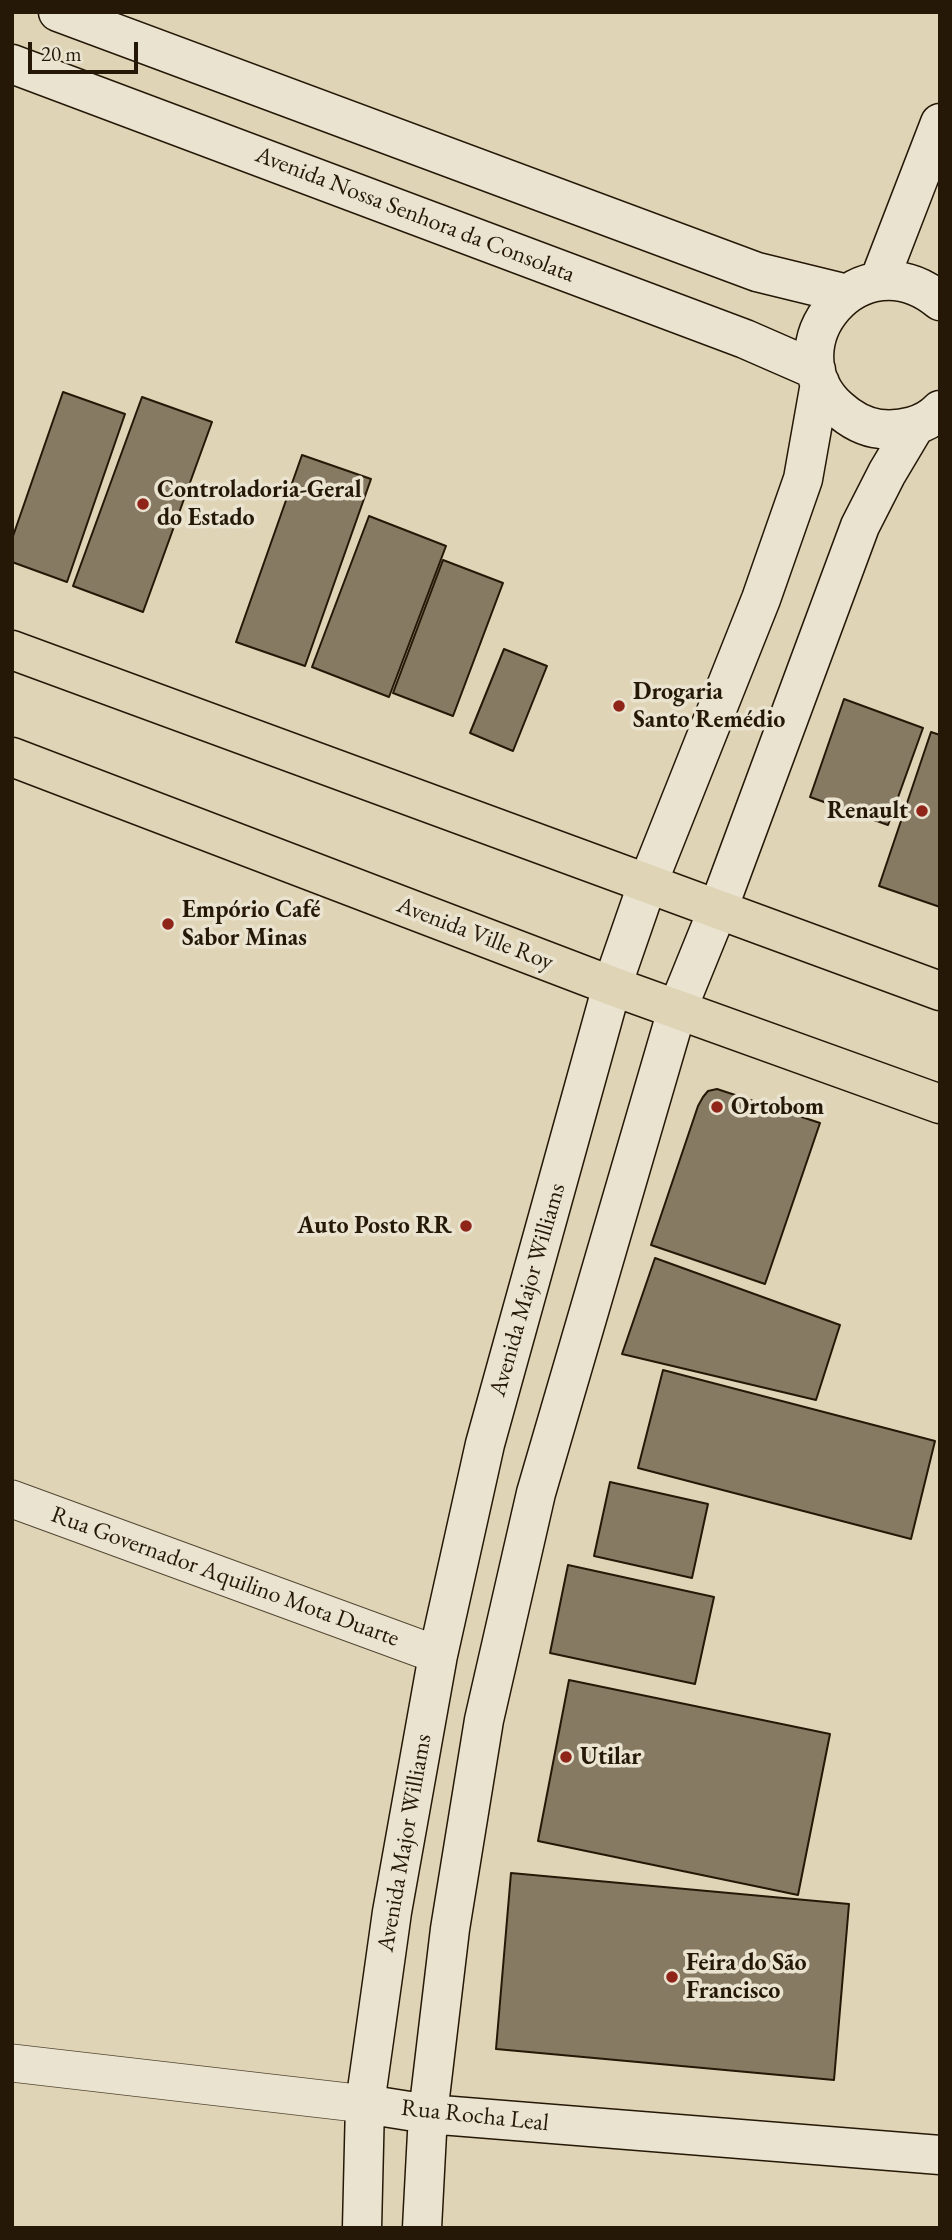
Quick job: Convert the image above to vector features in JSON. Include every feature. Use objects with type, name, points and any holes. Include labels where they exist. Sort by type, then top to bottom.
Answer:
[{"type":"main road","points":[[58,12],[757,272],[863,287],[903,282],[927,291],[940,302]]},
{"type":"main road","name":"Avenida Nossa Senhora da Consolata","points":[[12,64],[745,339],[818,377]]},
{"type":"main road","points":[[863,287],[940,123]]},
{"type":"main road","name":"Avenida Major Williams","points":[[362,2228],[365,2104],[392,1913],[438,1656],[485,1444],[612,986],[647,885],[761,599],[803,479],[818,377],[815,349],[820,328],[831,308],[863,287]]},
{"type":"main road","points":[[818,377],[832,402],[849,418],[870,428],[892,430],[933,417]]},
{"type":"main road","points":[[422,2228],[428,2113],[450,1929],[484,1720],[540,1479],[677,1010],[718,909],[860,526],[887,473],[933,417]]},
{"type":"main road","points":[[12,650],[940,991]]},
{"type":"main road","name":"Avenida Ville Roy","points":[[12,757],[612,986],[940,1104]]},
{"type":"main road","name":"Rua Rocha Leal","points":[[365,2104],[428,2113],[940,2155]]},
{"type":"street","name":"Rua Governador Aquilino Mota Duarte","points":[[12,1499],[438,1656]]},
{"type":"street","name":"Rua Rocha Leal","points":[[12,2063],[365,2104]]},
{"type":"building","points":[[63,392],[125,414],[67,582],[12,562],[12,539]]},
{"type":"building","name":"Controladoria-Geral do Estado","points":[[142,397],[212,422],[143,612],[73,586]]},
{"type":"building","points":[[302,455],[371,479],[305,666],[236,642]]},
{"type":"building","points":[[369,516],[446,546],[389,697],[312,667]]},
{"type":"building","points":[[443,560],[503,583],[453,716],[393,693]]},
{"type":"building","points":[[504,649],[547,666],[513,751],[470,733]]},
{"type":"building","points":[[844,699],[923,728],[888,825],[810,797]]},
{"type":"building","name":"Renault","points":[[931,732],[940,735],[940,907],[879,886]]},
{"type":"building","points":[[717,1089],[820,1123],[765,1284],[651,1245],[698,1106],[708,1091]]},
{"type":"building","points":[[655,1258],[840,1325],[816,1400],[622,1354]]},
{"type":"building","points":[[663,1370],[935,1441],[911,1539],[638,1468]]},
{"type":"building","points":[[610,1482],[708,1504],[692,1578],[594,1556]]},
{"type":"building","points":[[568,1565],[714,1597],[695,1684],[550,1653]]},
{"type":"building","points":[[569,1680],[830,1734],[798,1895],[538,1841]]},
{"type":"building","name":"Feira do São Francisco","points":[[511,1873],[849,1904],[834,2080],[496,2049]]},
{"type":"place","name":"Controladoria-Geral do Estado","points":[[143,504]]},
{"type":"place","name":"Drogaria Santo Remédio","points":[[619,706]]},
{"type":"place","name":"Renault","points":[[922,811]]},
{"type":"place","name":"Empório Café Sabor Minas","points":[[168,924]]},
{"type":"place","name":"Ortobom","points":[[717,1107]]},
{"type":"place","name":"Auto Posto RR","points":[[466,1226]]},
{"type":"place","name":"Utilar","points":[[566,1757]]},
{"type":"place","name":"Feira do São Francisco","points":[[672,1977]]}]
